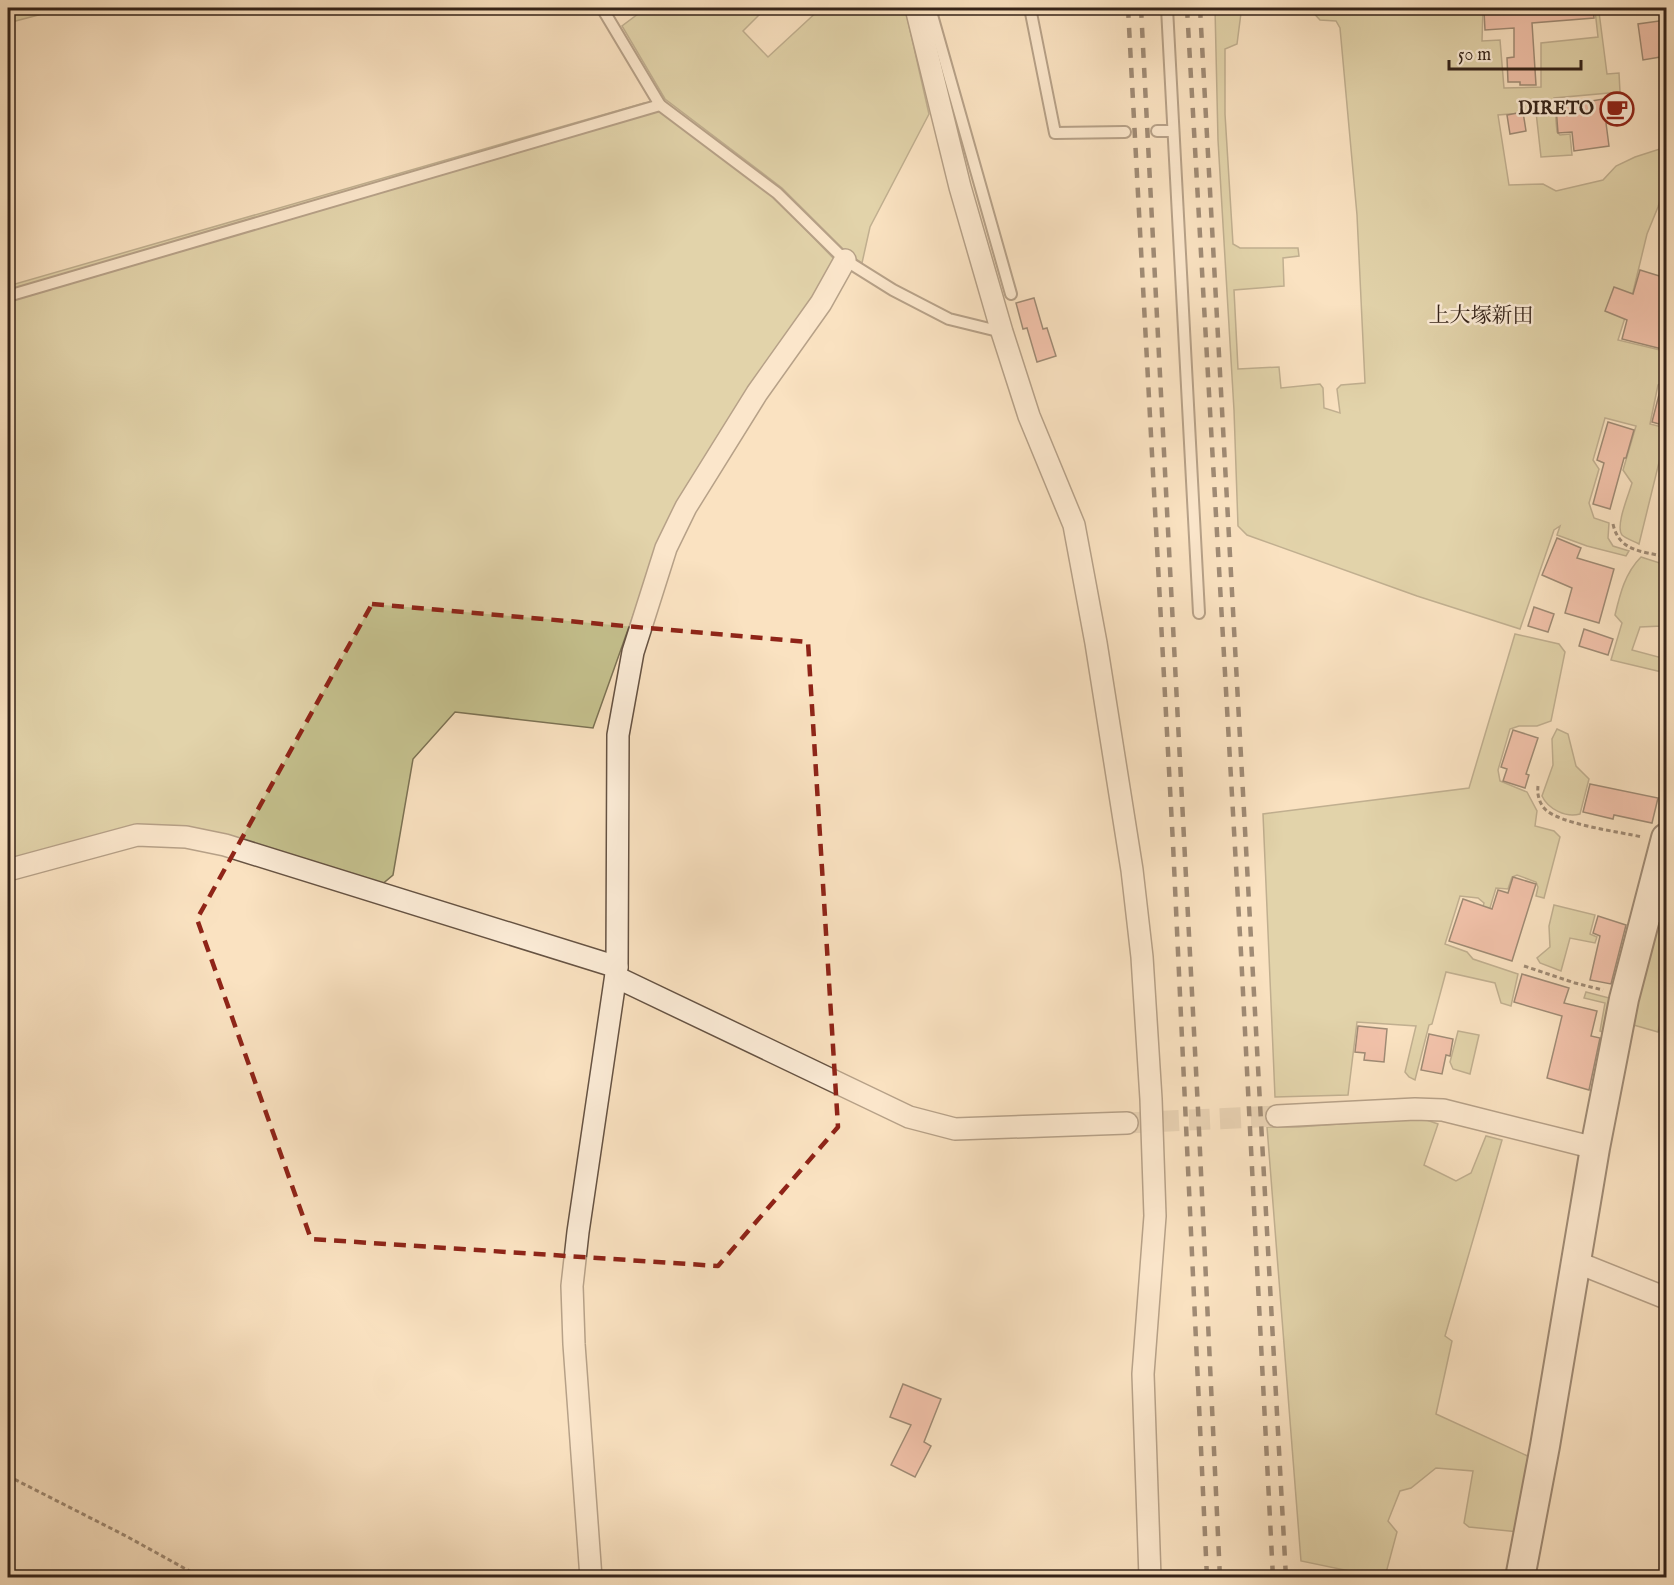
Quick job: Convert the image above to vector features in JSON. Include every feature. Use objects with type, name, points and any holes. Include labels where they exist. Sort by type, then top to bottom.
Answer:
[{"type":"street","points":[[916,8],[960,187],[1002,332],[1029,416],[1074,525],[1096,643],[1130,859],[1142,957],[1151,1099],[1155,1216],[1143,1374],[1150,1578]]},
{"type":"street","points":[[591,1578],[572,1286],[617,972],[618,735],[633,651],[663,558],[686,507],[757,393],[821,303],[845,260]]},
{"type":"street","points":[[8,870],[136,836],[186,837],[225,845],[617,972],[909,1117],[955,1129],[1126,1123]]},
{"type":"street","points":[[1520,1578],[1545,1446],[1595,1148],[1625,996],[1656,917],[1666,840]]},
{"type":"street","points":[[1277,1116],[1415,1109],[1443,1110],[1595,1148]]},
{"type":"street","points":[[1576,1262],[1666,1298]]},
{"type":"lane","points":[[603,8],[660,105],[777,193],[845,260],[893,290],[950,319],[1002,332]]},
{"type":"lane","points":[[930,8],[1011,294]]},
{"type":"lane","points":[[1030,8],[1054,133],[1125,132]]},
{"type":"lane","points":[[1167,8],[1199,613]]},
{"type":"lane","points":[[8,296],[660,105]]},
{"type":"lane","points":[[1157,131],[1173,131]]},
{"type":"path","points":[[1613,524],[1620,541],[1632,548],[1666,557]]},
{"type":"path","points":[[1538,786],[1537,794],[1544,808],[1554,816],[1666,840]]},
{"type":"path","points":[[1524,966],[1625,996]]},
{"type":"path","points":[[8,1476],[126,1536],[202,1578]]},
{"type":"highlighted area","points":[[372,604],[808,642],[838,1127],[718,1266],[311,1239],[197,919]]},
{"type":"shaded area","points":[[8,8],[65,8],[8,23]]},
{"type":"shaded area","points":[[646,8],[766,8],[743,31],[768,57],[821,8],[905,8],[929,114],[870,227],[862,263],[846,252],[782,188],[665,99],[622,26]]},
{"type":"shaded area","points":[[1215,8],[1264,8],[1265,11],[1241,13],[1237,44],[1225,49],[1225,114],[1233,244],[1240,248],[1298,248],[1299,256],[1283,258],[1284,286],[1234,290],[1238,369],[1279,367],[1281,388],[1320,384],[1323,388],[1324,408],[1340,413],[1337,389],[1341,385],[1365,383],[1357,215],[1340,28],[1336,21],[1320,20],[1309,8],[1483,8],[1482,41],[1500,40],[1504,88],[1541,87],[1541,43],[1598,37],[1595,10],[1637,8],[1599,12],[1607,74],[1619,73],[1620,92],[1554,98],[1557,132],[1560,135],[1570,134],[1572,155],[1541,157],[1536,112],[1498,115],[1509,185],[1543,184],[1556,191],[1603,180],[1616,166],[1666,147],[1666,182],[1647,234],[1633,292],[1618,340],[1664,351],[1666,349],[1666,382],[1658,385],[1650,424],[1666,428],[1666,434],[1639,544],[1622,535],[1620,531],[1621,517],[1632,483],[1623,470],[1636,426],[1605,418],[1593,460],[1599,469],[1589,503],[1594,518],[1609,523],[1608,538],[1613,546],[1629,551],[1626,556],[1587,546],[1557,535],[1560,526],[1554,530],[1520,629],[1417,596],[1247,535],[1238,526],[1234,410],[1218,140]]},
{"type":"shaded area","points":[[644,103],[662,113],[774,197],[836,261],[747,395],[657,548],[593,728],[455,712],[413,759],[393,875],[374,891],[223,845],[137,835],[8,870],[8,286]]},
{"type":"shaded area","points":[[1641,557],[1666,565],[1666,612],[1662,626],[1640,627],[1632,650],[1666,659],[1666,673],[1611,660],[1622,623],[1615,615],[1619,599],[1627,577]]},
{"type":"shaded area","points":[[1515,634],[1559,644],[1565,652],[1551,721],[1537,726],[1519,726],[1510,729],[1498,770],[1500,781],[1527,792],[1537,811],[1535,826],[1554,831],[1560,837],[1544,898],[1536,896],[1538,887],[1536,882],[1517,875],[1512,877],[1508,889],[1496,888],[1483,931],[1476,930],[1484,903],[1478,898],[1460,896],[1445,944],[1467,952],[1473,959],[1518,974],[1511,1006],[1501,1003],[1495,983],[1446,972],[1415,1080],[1405,1072],[1416,1026],[1357,1022],[1348,1095],[1275,1097],[1263,814],[1469,788]]},
{"type":"shaded area","points":[[1557,729],[1568,734],[1576,766],[1589,779],[1580,814],[1569,815],[1558,811],[1542,796],[1553,765],[1552,739]]},
{"type":"shaded area","points":[[1554,905],[1595,915],[1590,934],[1597,937],[1595,943],[1570,938],[1561,971],[1540,963],[1537,958],[1550,947],[1549,926]]},
{"type":"shaded area","points":[[1656,925],[1666,928],[1666,997],[1658,1032],[1630,1024]]},
{"type":"shaded area","points":[[1586,992],[1613,999],[1607,1034],[1600,1031],[1605,1003],[1584,998]]},
{"type":"shaded area","points":[[1458,1031],[1479,1035],[1470,1074],[1453,1069],[1450,1062]]},
{"type":"shaded area","points":[[1421,1118],[1438,1124],[1424,1165],[1456,1181],[1471,1173],[1486,1136],[1502,1140],[1445,1336],[1452,1341],[1436,1414],[1532,1458],[1519,1532],[1469,1527],[1464,1523],[1473,1471],[1436,1468],[1411,1488],[1400,1491],[1388,1521],[1397,1532],[1386,1573],[1378,1577],[1301,1561],[1267,1127],[1298,1127]]},
{"type":"building","points":[[1494,8],[1593,8],[1594,18],[1532,23],[1536,85],[1520,85],[1520,82],[1508,82],[1507,58],[1514,57],[1514,28],[1485,30],[1484,11],[1494,11]]},
{"type":"building","points":[[1666,20],[1666,56],[1643,60],[1638,24]]},
{"type":"building","points":[[1621,96],[1624,121],[1606,123],[1609,146],[1574,151],[1572,132],[1558,133],[1556,107]]},
{"type":"building","points":[[1523,112],[1526,131],[1510,134],[1507,115]]},
{"type":"building","points":[[1640,270],[1666,278],[1666,314],[1662,330],[1666,331],[1666,350],[1622,339],[1627,320],[1605,311],[1614,287],[1633,294]]},
{"type":"building","points":[[1034,298],[1043,329],[1047,328],[1056,356],[1037,362],[1027,328],[1023,329],[1016,303]]},
{"type":"building","points":[[1662,383],[1666,384],[1666,426],[1652,422]]},
{"type":"building","points":[[1608,422],[1634,430],[1610,509],[1593,504],[1604,463],[1597,460]]},
{"type":"building","points":[[1557,538],[1581,548],[1577,558],[1614,569],[1599,623],[1565,613],[1572,588],[1542,575]]},
{"type":"building","points":[[1534,607],[1554,614],[1548,632],[1528,626]]},
{"type":"building","points":[[1584,629],[1613,639],[1608,655],[1579,646]]},
{"type":"building","points":[[1513,730],[1538,738],[1526,774],[1529,775],[1525,788],[1503,781],[1507,769],[1501,767]]},
{"type":"building","points":[[1590,784],[1658,798],[1652,823],[1614,815],[1613,819],[1583,812]]},
{"type":"building","points":[[1513,877],[1536,884],[1512,961],[1449,941],[1463,899],[1492,909],[1498,890],[1508,893]]},
{"type":"building","points":[[1598,916],[1626,925],[1611,984],[1590,980],[1600,936],[1593,933]]},
{"type":"building","points":[[1522,974],[1569,988],[1564,1003],[1597,1011],[1591,1036],[1600,1038],[1589,1090],[1547,1078],[1562,1016],[1514,1002]]},
{"type":"building","points":[[1358,1026],[1387,1029],[1384,1062],[1364,1060],[1365,1053],[1355,1052]]},
{"type":"building","points":[[1429,1034],[1453,1039],[1450,1056],[1446,1055],[1442,1074],[1421,1070]]},
{"type":"building","points":[[903,1384],[941,1399],[924,1442],[931,1446],[915,1477],[891,1465],[911,1425],[890,1417]]},
{"type":"tunnel","points":[[1127,1123],[1277,1116]]},
{"type":"railway","points":[[1128,8],[1173,844],[1207,1578]]},
{"type":"railway","points":[[1141,8],[1220,1578]]},
{"type":"railway","points":[[1187,8],[1241,953],[1273,1578]]},
{"type":"railway","points":[[1200,8],[1286,1578]]},
{"type":"place","name":"DIRETO","points":[[1617,109]]},
{"type":"district","name":"上大塚新田","points":[[1481,316]]}]
